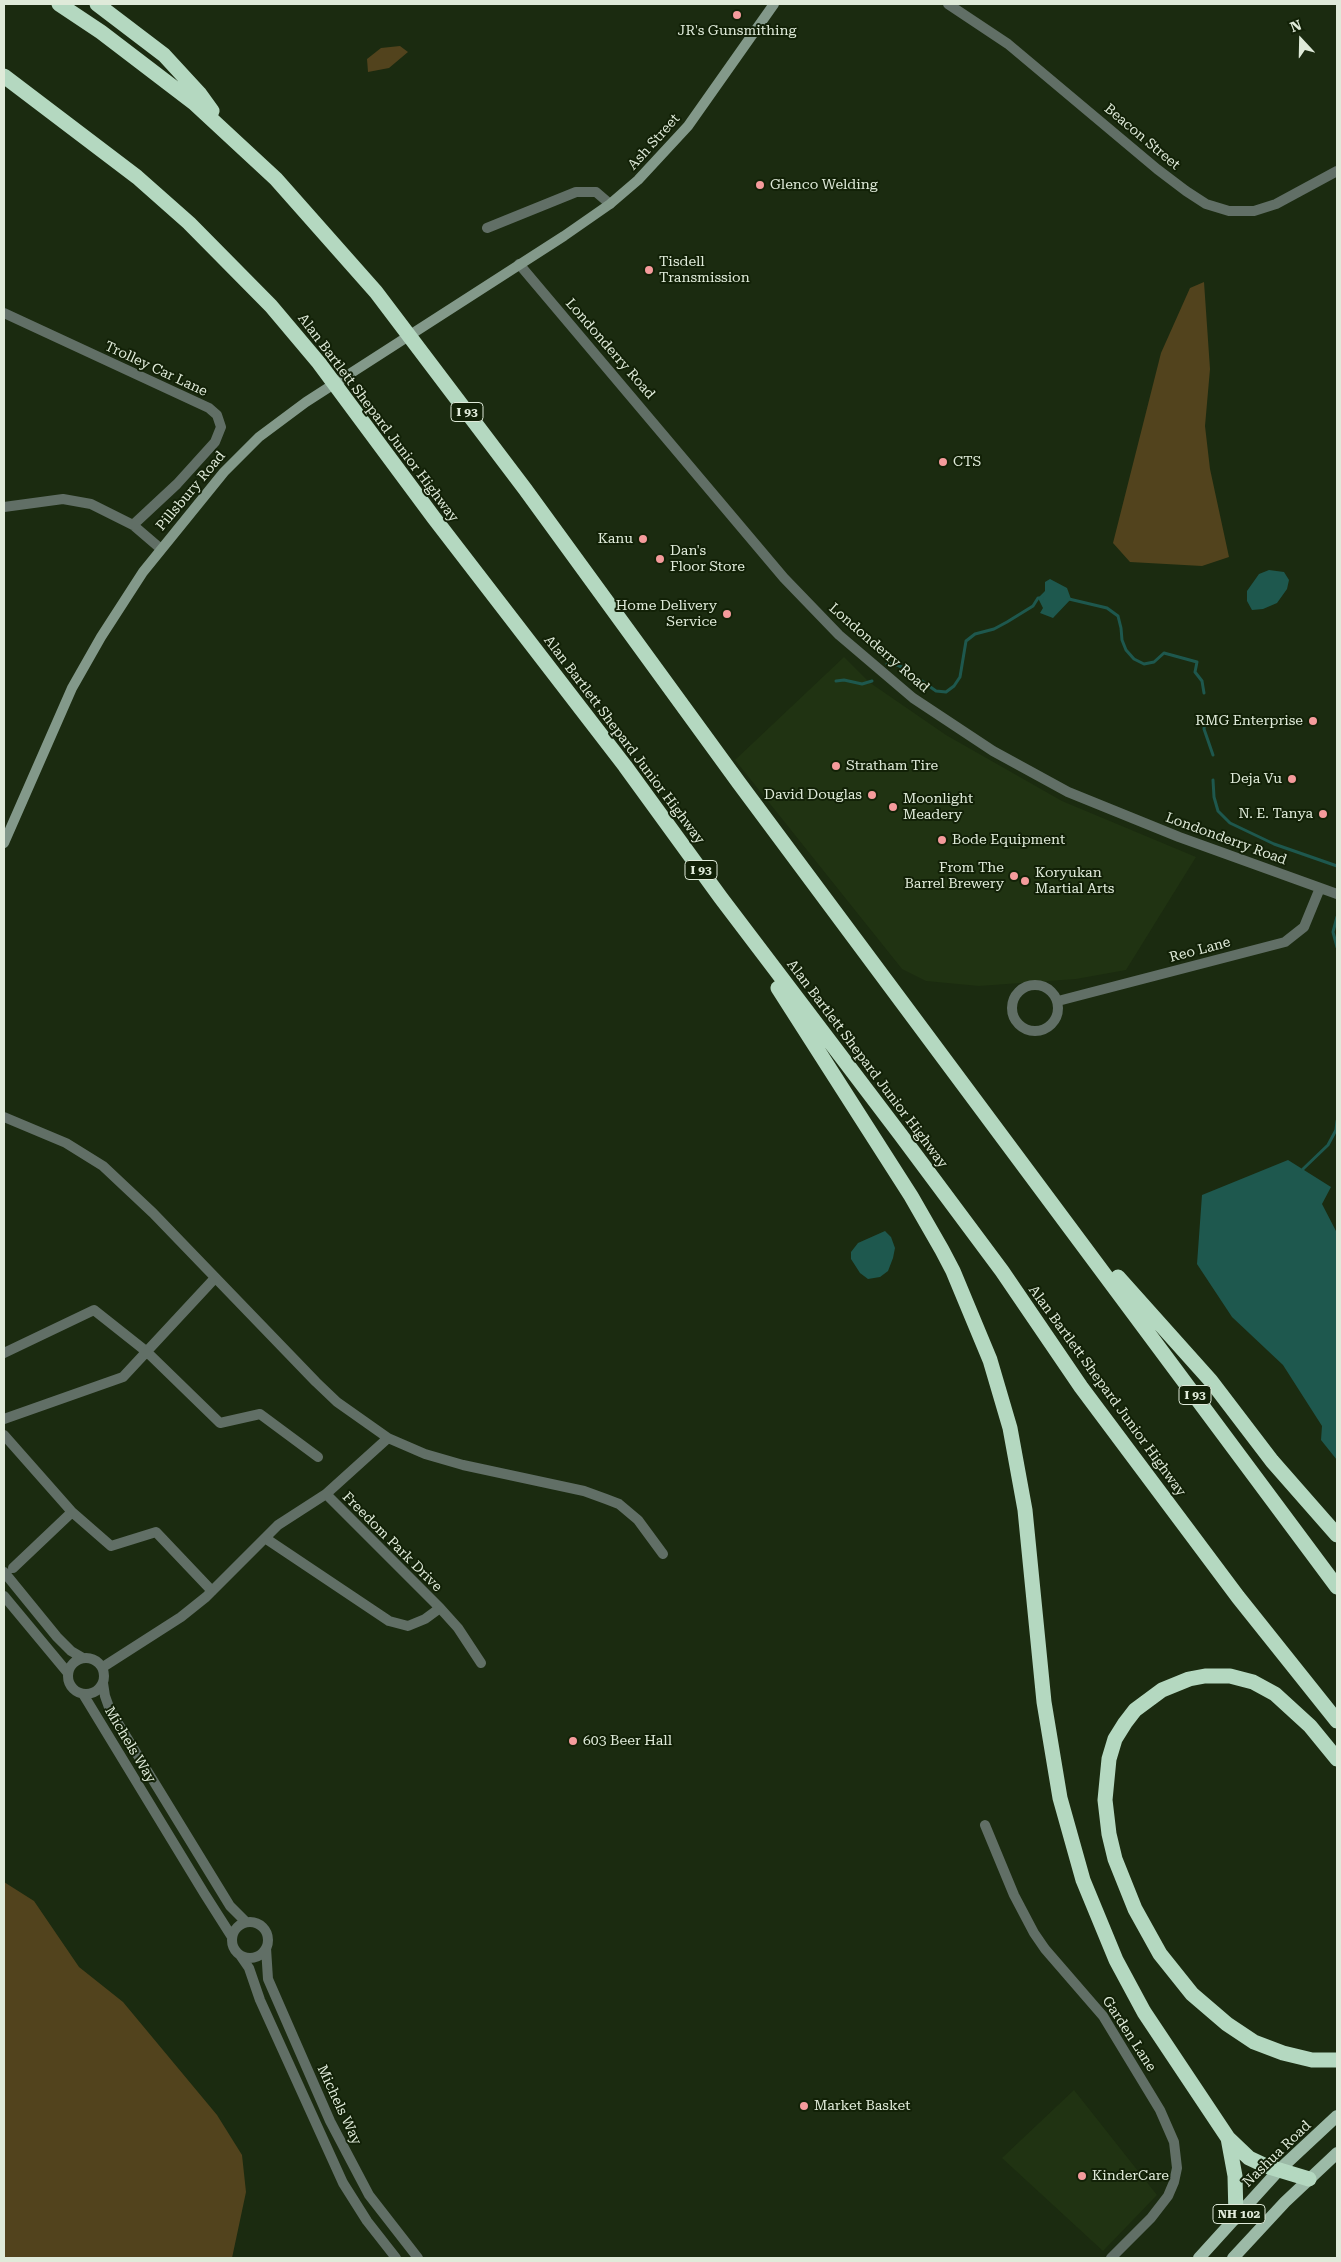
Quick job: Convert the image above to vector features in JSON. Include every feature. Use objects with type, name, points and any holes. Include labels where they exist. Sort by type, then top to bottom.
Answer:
[{"type":"highway","name":"I 93","points":[[58,4],[101,32],[194,103],[276,179],[376,292],[525,488],[739,783],[1337,1587]]},
{"type":"highway","points":[[97,4],[164,55],[199,92],[232,139]]},
{"type":"highway","name":"Alan Bartlett Shepard Junior Highway","points":[[4,76],[137,177],[215,248],[271,306],[354,408],[434,518],[625,766],[721,898],[985,1248],[1082,1387],[1226,1582],[1337,1721]]},
{"type":"highway","points":[[721,898],[911,1196],[953,1271],[990,1360],[1010,1428],[1020,1476],[1049,1741],[1060,1798],[1073,1847],[1097,1916],[1127,1983],[1144,2012],[1228,2138],[1249,2158],[1309,2179]]},
{"type":"highway","points":[[1052,1203],[1211,1381],[1272,1460],[1337,1535]]},
{"type":"highway","points":[[1337,1759],[1305,1720],[1275,1694],[1253,1682],[1230,1676],[1205,1676],[1189,1679],[1162,1690],[1135,1710],[1115,1738],[1109,1759],[1105,1800],[1109,1834],[1115,1859],[1135,1909],[1160,1954],[1192,1994],[1227,2024],[1254,2042],[1282,2053],[1312,2060],[1337,2060]]},
{"type":"highway","points":[[1228,2138],[1235,2176],[1236,2217]]},
{"type":"main road","name":"Nashua Road","points":[[1198,2258],[1279,2170],[1337,2116]]},
{"type":"main road","name":"NH 102","points":[[1233,2258],[1309,2179],[1337,2153]]},
{"type":"street","name":"Ash Street","points":[[519,264],[610,204],[638,180],[688,126],[774,4]]},
{"type":"street","name":"Beacon Street","points":[[948,4],[1008,44],[1171,180],[1206,204],[1229,211],[1241,212],[1265,208],[1295,195],[1337,171]]},
{"type":"street","points":[[486,228],[576,192],[596,192],[610,204]]},
{"type":"street","name":"Pillsbury Road","points":[[4,843],[72,688],[126,595],[161,549],[240,454],[276,423],[306,402],[519,264]]},
{"type":"street","name":"Londonderry Road","points":[[519,264],[784,578],[839,635],[913,698],[985,746],[1068,792],[1146,824],[1337,894]]},
{"type":"street","name":"Trolley Car Lane","points":[[4,313],[209,408],[216,415],[221,427],[215,442],[177,484],[133,525]]},
{"type":"street","points":[[4,507],[48,500],[78,501],[102,508],[133,525],[161,549]]},
{"type":"street","name":"Reo Lane","points":[[1058,1001],[1285,942],[1304,927],[1320,888]]},
{"type":"street","points":[[1028,986],[1043,986],[1055,994],[1058,1001],[1057,1016],[1047,1028],[1040,1031],[1024,1028],[1014,1017],[1013,1002],[1021,989],[1028,986]]},
{"type":"street","points":[[4,1117],[58,1139],[84,1153],[116,1177],[330,1395],[388,1438],[425,1454],[463,1465],[584,1491],[606,1498],[619,1504],[638,1520],[663,1554]]},
{"type":"street","points":[[4,1419],[123,1377],[215,1278]]},
{"type":"street","points":[[4,1353],[94,1310],[147,1352],[220,1422],[260,1414],[318,1458]]},
{"type":"street","points":[[4,1435],[72,1512],[111,1546],[156,1532],[212,1591]]},
{"type":"street","points":[[102,1667],[181,1617],[212,1591],[290,1516],[326,1494],[388,1438]]},
{"type":"street","name":"Freedom Park Drive","points":[[326,1494],[440,1608],[458,1628],[481,1663]]},
{"type":"street","points":[[4,1596],[68,1673],[70,1685],[83,1694],[96,1691],[105,1678],[102,1667],[94,1659],[84,1658],[71,1651],[57,1637],[8,1570],[72,1512]]},
{"type":"street","name":"Freedom Park Drive","points":[[265,1538],[388,1621],[408,1626],[425,1619],[440,1608]]},
{"type":"street","points":[[68,1673],[74,1663],[84,1658]]},
{"type":"street","name":"Michels Way","points":[[103,1683],[104,1696],[110,1710],[230,1906],[246,1922]]},
{"type":"street","name":"Michels Way","points":[[83,1694],[232,1937]]},
{"type":"street","name":"Garden Lane","points":[[986,1825],[1014,1895],[1034,1933],[1103,2016],[1160,2110],[1174,2142],[1177,2168],[1168,2196],[1151,2218],[1112,2258]]},
{"type":"street","points":[[246,1922],[252,1922],[263,1927],[268,1937],[266,1948],[262,1953],[251,1958],[240,1955],[234,1947],[232,1937],[237,1928],[246,1922]]},
{"type":"street","name":"Michels Way","points":[[266,1948],[268,1979],[337,2135],[369,2195],[387,2221],[418,2258]]},
{"type":"street","name":"Michels Way","points":[[240,1955],[249,1968],[260,2000],[343,2183],[367,2221],[396,2258]]},
{"type":"shaded area","points":[[400,46],[408,52],[389,68],[368,72],[367,59],[381,48]]},
{"type":"shaded area","points":[[1204,282],[1210,369],[1205,426],[1210,469],[1229,557],[1202,566],[1130,562],[1113,543],[1161,353],[1190,288]]},
{"type":"shaded area","points":[[844,657],[869,682],[946,735],[1062,801],[1196,857],[1126,970],[1076,979],[979,986],[926,981],[902,969],[735,760]]},
{"type":"shaded area","points":[[4,1882],[34,1901],[79,1967],[123,2002],[217,2115],[242,2155],[246,2192],[232,2258],[4,2258]]},
{"type":"shaded area","name":"KinderCare","points":[[1074,2090],[1157,2195],[1103,2251],[1002,2158]]},
{"type":"water","points":[[1269,570],[1284,572],[1289,580],[1287,589],[1277,603],[1263,609],[1252,610],[1247,601],[1247,591],[1259,574]]},
{"type":"water","points":[[1050,579],[1067,588],[1071,599],[1053,618],[1040,613],[1043,608],[1038,598],[1045,591],[1045,582]]},
{"type":"water","points":[[1288,1160],[1331,1187],[1322,1204],[1337,1233],[1337,1460],[1321,1440],[1322,1426],[1283,1365],[1232,1317],[1197,1264],[1202,1195]]},
{"type":"water","points":[[885,1231],[891,1237],[895,1248],[893,1258],[888,1271],[880,1277],[868,1279],[860,1273],[851,1259],[851,1252],[858,1243]]},
{"type":"waterway","points":[[887,664],[892,663],[902,667],[936,691],[946,692],[954,686],[960,677],[966,641],[975,634],[994,629],[1007,622],[1033,606],[1038,598],[1042,598]]},
{"type":"waterway","points":[[1069,599],[1107,608],[1118,616],[1122,640],[1126,650],[1134,659],[1144,664],[1154,662],[1164,653],[1197,662],[1195,672],[1202,681],[1204,693]]},
{"type":"waterway","points":[[836,681],[844,680],[862,684],[872,681]]},
{"type":"waterway","points":[[1205,720],[1204,729],[1213,755]]},
{"type":"waterway","points":[[1213,780],[1214,797],[1218,811],[1230,823],[1274,844],[1337,866]]},
{"type":"waterway","points":[[1337,917],[1333,932],[1337,947]]},
{"type":"waterway","points":[[1302,1172],[1328,1145],[1336,1130],[1337,1121]]},
{"type":"place","name":"JR's Gunsmithing","points":[[737,15]]},
{"type":"place","name":"Glenco Welding","points":[[760,185]]},
{"type":"place","name":"Tisdell Transmission","points":[[649,270]]},
{"type":"place","name":"CTS","points":[[943,462]]},
{"type":"place","name":"Kanu","points":[[643,539]]},
{"type":"place","name":"Dan's Floor Store","points":[[660,559]]},
{"type":"place","name":"Home Delivery Service","points":[[727,614]]},
{"type":"place","name":"RMG Enterprise","points":[[1313,721]]},
{"type":"place","name":"Stratham Tire","points":[[836,766]]},
{"type":"place","name":"Deja Vu","points":[[1292,779]]},
{"type":"place","name":"David Douglas","points":[[872,795]]},
{"type":"place","name":"Moonlight Meadery","points":[[893,807]]},
{"type":"place","name":"N. E. Tanya","points":[[1323,814]]},
{"type":"place","name":"Bode Equipment","points":[[942,840]]},
{"type":"place","name":"From The Barrel Brewery","points":[[1014,876]]},
{"type":"place","name":"Koryukan Martial Arts","points":[[1025,881]]},
{"type":"place","name":"603 Beer Hall","points":[[573,1741]]},
{"type":"place","name":"Market Basket","points":[[804,2106]]},
{"type":"place","name":"KinderCare","points":[[1082,2176]]}]
